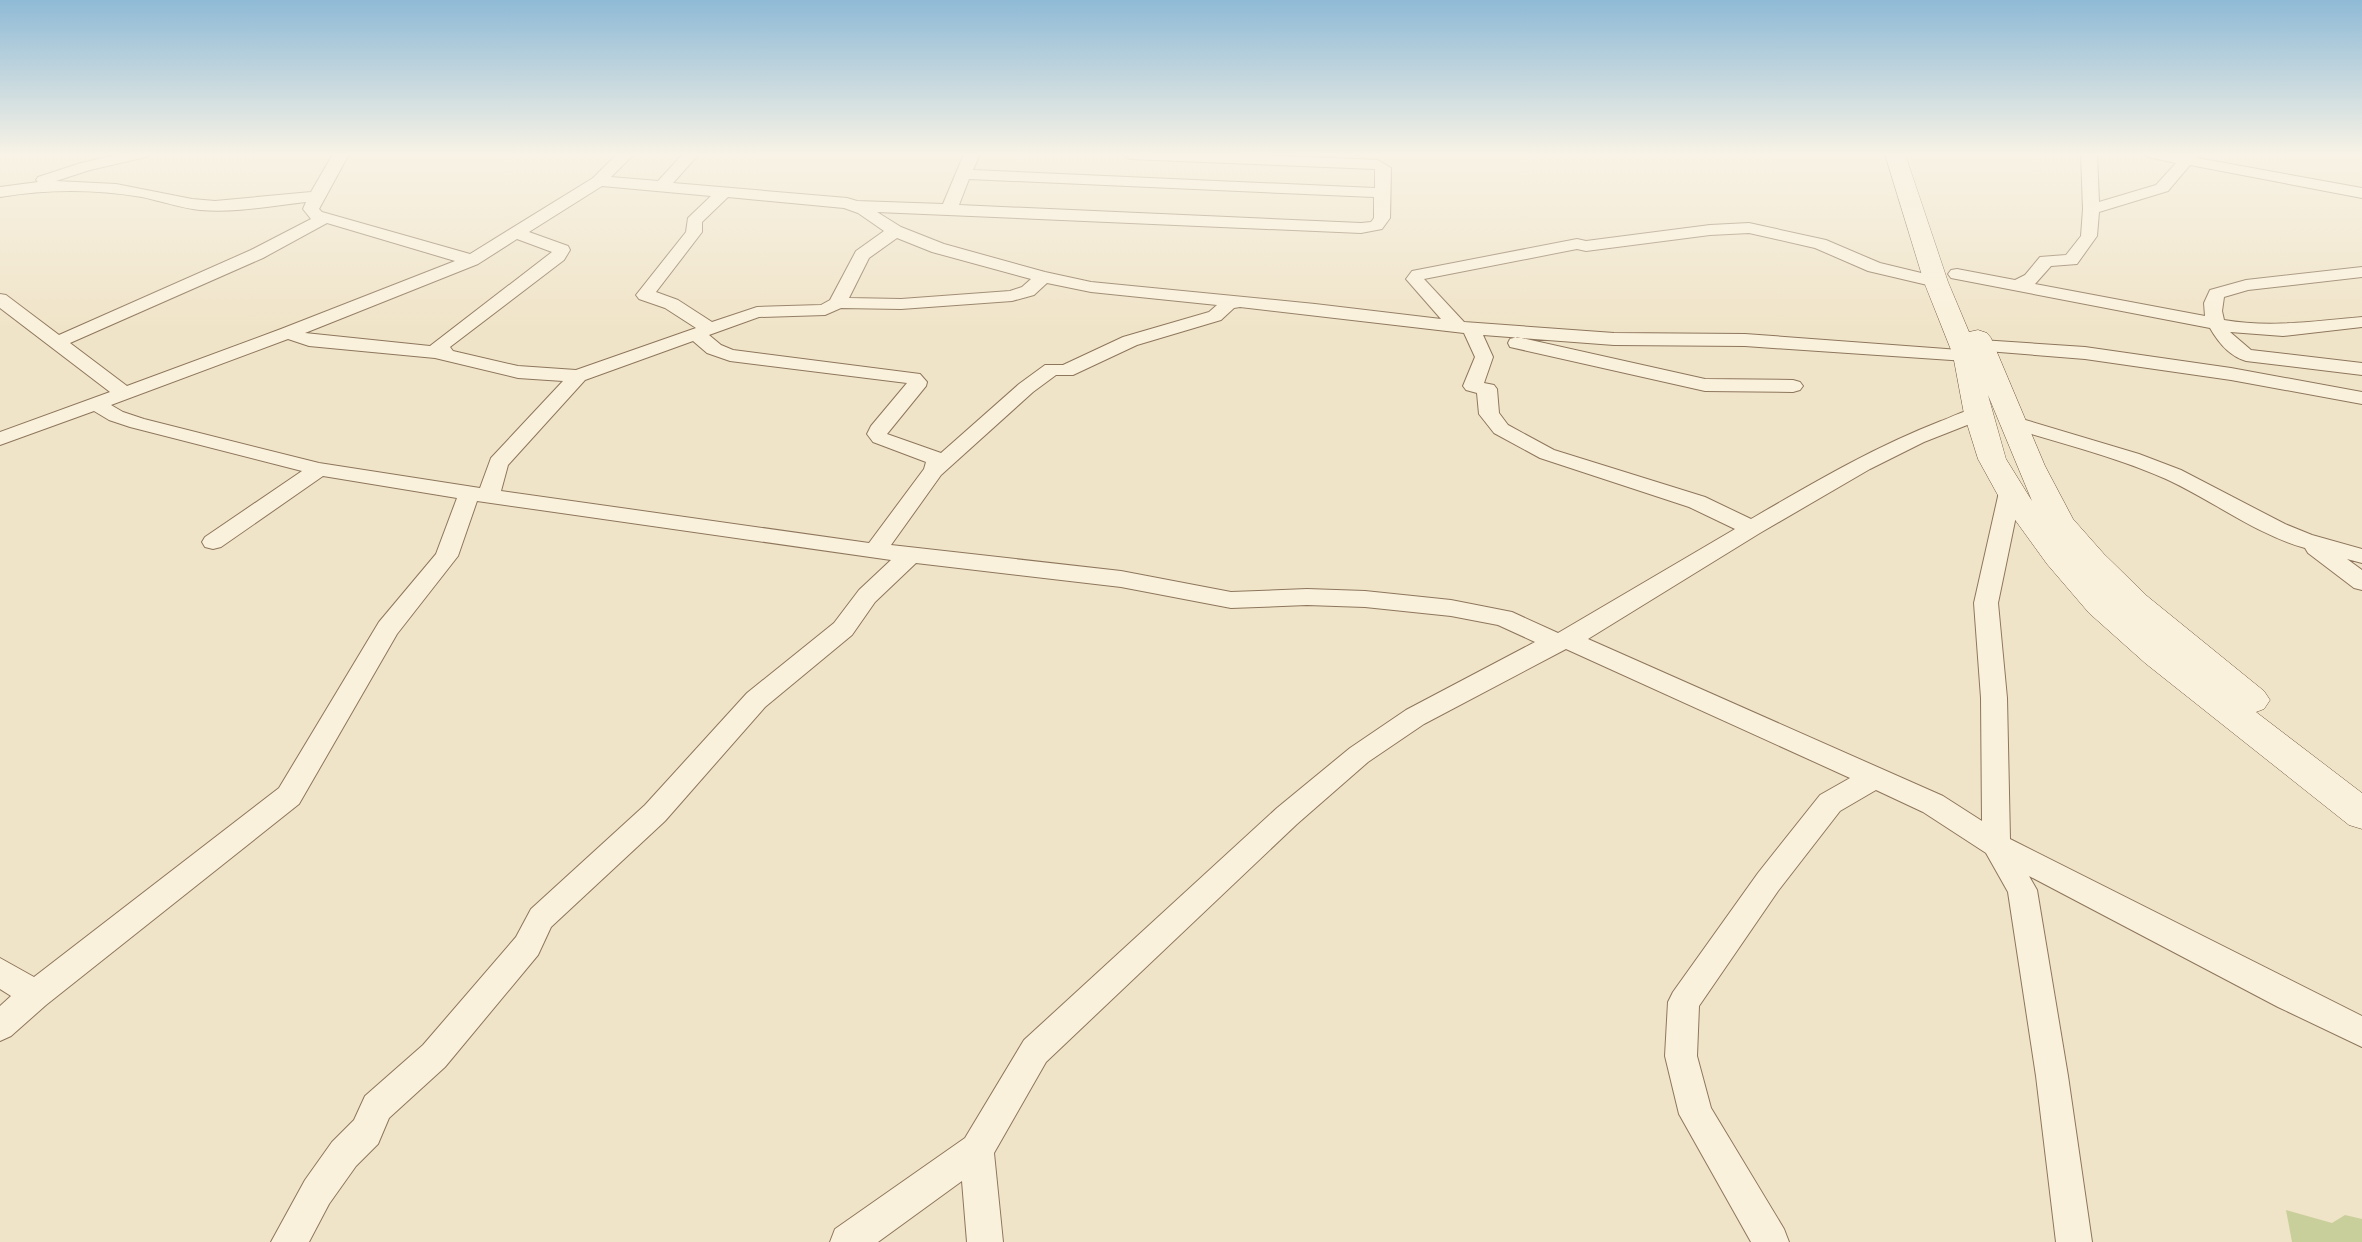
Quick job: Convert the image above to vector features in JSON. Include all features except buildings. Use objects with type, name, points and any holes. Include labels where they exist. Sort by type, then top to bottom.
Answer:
[{"type":"main road","points":[[1919,212],[1974,350],[2012,422],[2026,462],[2072,539],[2120,588],[2180,642],[2362,787]]},
{"type":"main road","points":[[1929,212],[1946,278]]},
{"type":"main road","points":[[1974,350],[1978,414],[1992,459],[2010,492],[2058,557],[2101,605],[2157,654],[2362,814]]},
{"type":"street","points":[[314,212],[472,260]]},
{"type":"street","points":[[0,439],[288,333],[472,260],[550,212]]},
{"type":"street","points":[[703,212],[694,221],[694,232],[645,295],[659,297],[684,310],[704,332],[714,349],[730,355],[913,378],[917,382],[916,386],[877,434],[880,438],[937,459],[934,470]]},
{"type":"street","points":[[866,212],[895,231],[938,248],[1043,277],[1091,287],[1466,329],[1614,339],[1745,340],[2085,353],[2232,374],[2362,398]]},
{"type":"street","points":[[1249,212],[1361,228],[1376,226],[1382,218],[1382,212]]},
{"type":"street","points":[[2015,286],[2031,279],[2046,261],[2071,260],[2089,236],[2091,212]]},
{"type":"street","points":[[57,342],[257,254],[326,217]]},
{"type":"street","points":[[1752,528],[1697,502],[1546,454],[1500,429],[1489,414],[1487,389],[1473,386],[1484,357],[1466,329],[1415,279],[1418,275],[1577,244],[1586,246],[1645,240],[1734,227],[1764,230],[1810,241],[1874,267],[2015,286],[2218,325],[2266,330],[2362,322]]},
{"type":"street","points":[[837,303],[862,255],[895,231]]},
{"type":"street","points":[[447,355],[440,346],[558,256],[562,250],[517,233]]},
{"type":"street","points":[[2362,272],[2246,285],[2216,294],[2212,303],[2212,313],[2218,325],[2236,350],[2246,355],[2362,369]]},
{"type":"street","points":[[288,333],[309,340],[398,347],[447,355],[518,372],[578,376],[757,312],[825,310],[837,303],[902,304],[1012,296],[1028,291],[1043,277]]},
{"type":"street","points":[[0,299],[124,393]]},
{"type":"street","points":[[875,551],[934,470],[1026,388],[1052,369],[1066,371],[1130,341],[1215,316],[1228,304],[1256,304]]},
{"type":"street","points":[[1466,329],[1595,362],[1705,385],[1793,386]]},
{"type":"street","points":[[0,1026],[35,995],[289,795],[387,628],[447,556],[498,463],[578,376]]},
{"type":"street","points":[[96,404],[116,416],[137,423],[319,469],[479,494],[875,551],[1121,579],[1232,600],[1307,597],[1365,599],[1451,608],[1504,618],[1562,641],[1933,804],[1996,845],[2289,997],[2362,1032]]},
{"type":"street","points":[[848,1242],[976,1150],[1035,1051],[1287,816],[1359,755],[1416,717],[1562,641],[1863,464],[1917,438],[1978,414]]},
{"type":"street","points":[[2012,422],[2132,458],[2174,476],[2277,529],[2304,540],[2362,556]]},
{"type":"street","points":[[213,542],[319,469]]},
{"type":"street","points":[[2010,492],[1986,603],[1994,698],[1996,845],[2022,890],[2052,1076],[2074,1242]]},
{"type":"street","points":[[2304,540],[2362,582]]},
{"type":"street","points":[[289,1242],[317,1192],[344,1154],[366,1132],[377,1107],[434,1056],[527,946],[540,918],[654,813],[756,700],[843,629],[867,596],[911,555]]},
{"type":"street","points":[[1771,1242],[1696,1114],[1681,1056],[1684,1002],[1768,882],[1830,803],[1874,778]]},
{"type":"street","points":[[0,972],[35,995]]},
{"type":"street","points":[[976,1150],[985,1242]]},
{"type":"green space","points":[[2286,1210],[2332,1223],[2345,1215],[2362,1219],[2362,1242],[2292,1242]]}]
